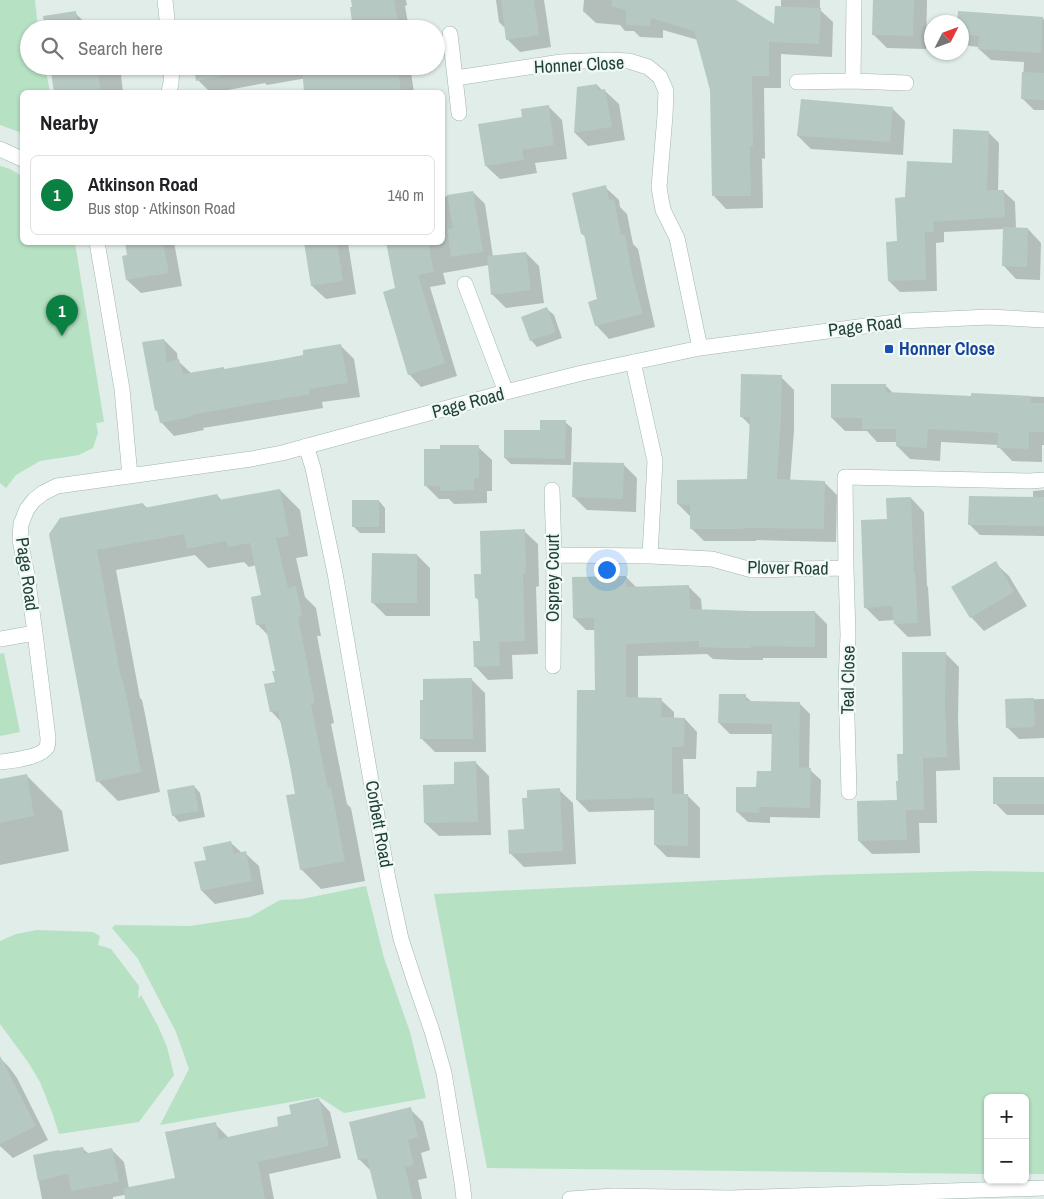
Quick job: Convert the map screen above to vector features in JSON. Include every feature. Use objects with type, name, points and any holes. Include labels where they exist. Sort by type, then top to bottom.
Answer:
[{"type":"street","points":[[165,0],[167,20]]},
{"type":"street","points":[[853,80],[854,0]]},
{"type":"street","points":[[450,34],[459,114]]},
{"type":"street","name":"Honner Close","points":[[456,78],[561,62],[609,60],[629,60],[648,67],[660,77],[666,91],[659,187],[663,210],[677,238],[700,348]]},
{"type":"street","points":[[169,90],[171,75]]},
{"type":"street","points":[[797,82],[853,80],[906,83]]},
{"type":"street","points":[[0,150],[20,158]]},
{"type":"street","points":[[98,245],[122,389],[130,476]]},
{"type":"street","points":[[466,284],[506,392]]},
{"type":"street","name":"Page Road","points":[[0,762],[35,755],[42,752],[47,746],[48,738],[35,633],[20,540],[21,524],[27,509],[43,492],[57,486],[282,453],[506,392],[582,373],[700,348],[903,321],[989,317],[1044,320]]},
{"type":"street","points":[[633,362],[655,461],[650,556]]},
{"type":"street","name":"Corbett Road","points":[[306,446],[313,468],[335,573],[388,880],[401,940],[432,1031],[444,1073],[464,1199]]},
{"type":"street","name":"Plover Road","points":[[554,555],[712,559],[752,570],[846,568],[845,477],[1044,480]]},
{"type":"street","name":"Osprey Court","points":[[552,490],[554,555],[553,666]]},
{"type":"street","name":"Teal Close","points":[[846,568],[848,635],[846,682],[849,792]]},
{"type":"street","name":"Page Road","points":[[0,639],[35,633]]},
{"type":"street","points":[[570,1199],[613,1196],[730,1198],[1044,1188]]},
{"type":"green space","points":[[0,0],[35,0],[37,20],[20,20],[20,75],[47,75],[50,90],[20,90],[20,132],[0,125]]},
{"type":"green space","points":[[0,166],[20,175],[20,245],[75,245],[104,422],[96,423],[98,433],[93,448],[79,455],[40,461],[16,475],[6,488],[0,483]]},
{"type":"green space","points":[[4,653],[20,732],[0,736],[0,654]]},
{"type":"green space","points":[[976,871],[1044,872],[1044,1174],[1029,1174],[1029,1094],[984,1094],[984,1174],[487,1168],[434,894],[824,875]]},
{"type":"green space","points":[[366,886],[384,958],[410,1032],[426,1098],[344,1113],[319,1097],[160,1125],[189,1069],[176,1032],[138,959],[112,928],[115,925],[190,926],[250,917],[280,900],[302,899]]},
{"type":"green space","points":[[37,930],[93,932],[100,936],[98,945],[111,949],[139,986],[138,999],[141,995],[158,1026],[167,1047],[174,1075],[139,1122],[59,1134],[40,1082],[0,1024],[0,941],[16,934]]},
{"type":"building","points":[[351,0],[394,0],[398,20],[352,20],[350,7],[352,7]]},
{"type":"building","points":[[501,0],[534,0],[539,35],[506,40]]},
{"type":"building","points":[[612,0],[736,0],[774,24],[775,6],[821,8],[819,44],[769,42],[769,76],[752,76],[753,146],[750,146],[751,196],[712,196],[710,90],[694,31],[651,18],[650,26],[626,25],[626,10],[611,6]]},
{"type":"building","points":[[873,0],[914,0],[913,36],[872,35]]},
{"type":"building","points":[[76,11],[77,20],[44,20],[43,16]]},
{"type":"building","points":[[958,11],[1043,17],[1041,53],[978,49],[979,36],[969,35],[969,15],[958,15]]},
{"type":"building","points":[[1022,72],[1044,73],[1044,100],[1021,99]]},
{"type":"building","points":[[51,75],[98,75],[101,90],[54,90]]},
{"type":"building","points":[[195,75],[227,75],[196,81]]},
{"type":"building","points":[[303,75],[399,75],[401,90],[304,90]]},
{"type":"building","points":[[597,84],[598,90],[605,89],[612,127],[574,133],[577,87]]},
{"type":"building","points":[[801,99],[893,107],[890,142],[797,136]]},
{"type":"building","points":[[549,105],[554,145],[522,150],[524,160],[485,166],[478,124],[522,117],[521,109]]},
{"type":"building","points":[[953,129],[989,131],[987,190],[1004,190],[1005,217],[933,222],[934,232],[925,232],[926,280],[888,281],[886,242],[897,241],[895,198],[905,197],[907,161],[952,163]]},
{"type":"building","points":[[606,185],[609,200],[614,199],[621,235],[625,234],[633,278],[643,314],[595,326],[588,302],[597,299],[584,234],[581,234],[572,193]]},
{"type":"building","points":[[473,191],[483,252],[451,257],[447,229],[453,228],[447,195]]},
{"type":"building","points":[[1003,227],[1028,228],[1027,267],[1002,266]]},
{"type":"building","points":[[125,245],[164,245],[169,273],[126,280],[122,256],[127,255]]},
{"type":"building","points":[[304,245],[337,245],[343,281],[311,286]]},
{"type":"building","points":[[387,245],[429,245],[434,272],[418,275],[445,363],[408,375],[383,292],[395,288]]},
{"type":"building","points":[[526,252],[531,290],[491,295],[487,256]]},
{"type":"building","points":[[547,307],[556,332],[530,341],[521,317]]},
{"type":"building","points":[[164,339],[167,362],[179,359],[183,374],[283,359],[303,355],[303,350],[341,344],[348,383],[309,389],[310,394],[191,415],[191,417],[160,423],[157,410],[155,411],[142,342]]},
{"type":"building","points":[[741,374],[782,375],[777,479],[825,481],[824,529],[690,529],[690,505],[677,504],[677,480],[747,479],[750,417],[740,417]]},
{"type":"building","points":[[831,384],[886,384],[886,392],[971,396],[971,393],[1031,396],[1031,403],[1044,403],[1044,432],[1029,432],[1029,449],[997,448],[998,433],[928,429],[927,448],[896,446],[896,429],[862,429],[862,418],[831,418]]},
{"type":"building","points":[[540,420],[566,420],[565,459],[504,458],[504,430],[540,430]]},
{"type":"building","points":[[440,445],[479,445],[479,478],[474,478],[474,490],[440,491],[440,486],[424,486],[424,449],[440,449]]},
{"type":"building","points":[[573,462],[624,463],[623,499],[572,497]]},
{"type":"building","points":[[280,489],[289,536],[276,538],[288,588],[296,586],[302,616],[298,617],[315,703],[311,704],[328,788],[331,787],[345,861],[300,870],[286,795],[295,794],[290,765],[278,711],[270,712],[264,684],[275,682],[272,671],[275,671],[265,624],[256,625],[251,597],[261,595],[250,543],[228,547],[226,541],[187,549],[184,534],[97,550],[141,772],[96,782],[49,534],[60,518],[143,503],[144,508],[217,494],[219,500]]},
{"type":"building","points":[[969,496],[1044,497],[1044,526],[968,525]]},
{"type":"building","points":[[911,497],[918,623],[894,624],[892,606],[864,608],[861,520],[887,519],[886,498]]},
{"type":"building","points":[[352,500],[379,500],[379,527],[352,527]]},
{"type":"building","points":[[525,529],[526,573],[523,574],[525,641],[499,642],[500,666],[474,667],[473,641],[480,641],[478,598],[475,598],[474,574],[481,574],[480,531]]},
{"type":"building","points":[[372,553],[417,554],[417,603],[371,603]]},
{"type":"building","points":[[996,561],[1014,592],[970,618],[951,587]]},
{"type":"building","points":[[626,576],[626,587],[689,585],[690,609],[815,611],[815,647],[699,647],[699,641],[626,644],[626,697],[662,698],[661,717],[685,718],[684,747],[672,747],[672,794],[688,794],[688,846],[654,845],[654,798],[576,800],[577,690],[595,690],[594,618],[573,618],[572,577]]},
{"type":"building","points":[[902,652],[946,652],[947,757],[923,758],[924,810],[906,810],[907,840],[858,841],[857,801],[897,800],[897,754],[903,754]]},
{"type":"building","points":[[472,678],[473,739],[420,739],[420,700],[423,700],[423,679]]},
{"type":"building","points":[[719,694],[746,694],[746,701],[800,702],[799,767],[811,768],[810,808],[759,807],[760,813],[736,812],[736,787],[756,787],[757,771],[771,771],[772,724],[718,723]]},
{"type":"building","points":[[1034,698],[1035,727],[1006,728],[1005,699]]},
{"type":"building","points":[[476,761],[478,822],[424,823],[423,785],[454,784],[454,762]]},
{"type":"building","points":[[27,774],[34,816],[0,823],[0,779]]},
{"type":"building","points":[[993,777],[1044,777],[1044,804],[993,804]]},
{"type":"building","points":[[194,785],[199,811],[172,816],[167,790]]},
{"type":"building","points":[[560,788],[563,851],[509,854],[508,830],[524,829],[522,798],[527,798],[527,790]]},
{"type":"building","points":[[231,841],[234,854],[246,851],[252,881],[201,891],[194,862],[206,860],[203,847]]},
{"type":"building","points":[[0,1056],[36,1126],[0,1144]]},
{"type":"building","points":[[319,1098],[329,1146],[258,1162],[265,1199],[125,1199],[124,1188],[175,1178],[165,1132],[216,1122],[219,1139],[278,1126],[277,1117],[291,1114],[289,1105]]},
{"type":"building","points":[[411,1107],[418,1137],[408,1140],[414,1165],[405,1167],[413,1199],[377,1199],[367,1158],[358,1160],[349,1122]]},
{"type":"building","points":[[83,1147],[84,1154],[112,1148],[119,1182],[71,1191],[68,1174],[38,1181],[33,1155]]},
{"type":"place","name":"Atkinson Road","points":[[62,336]]},
{"type":"place","name":"Honner Close","points":[[889,349]]}]
